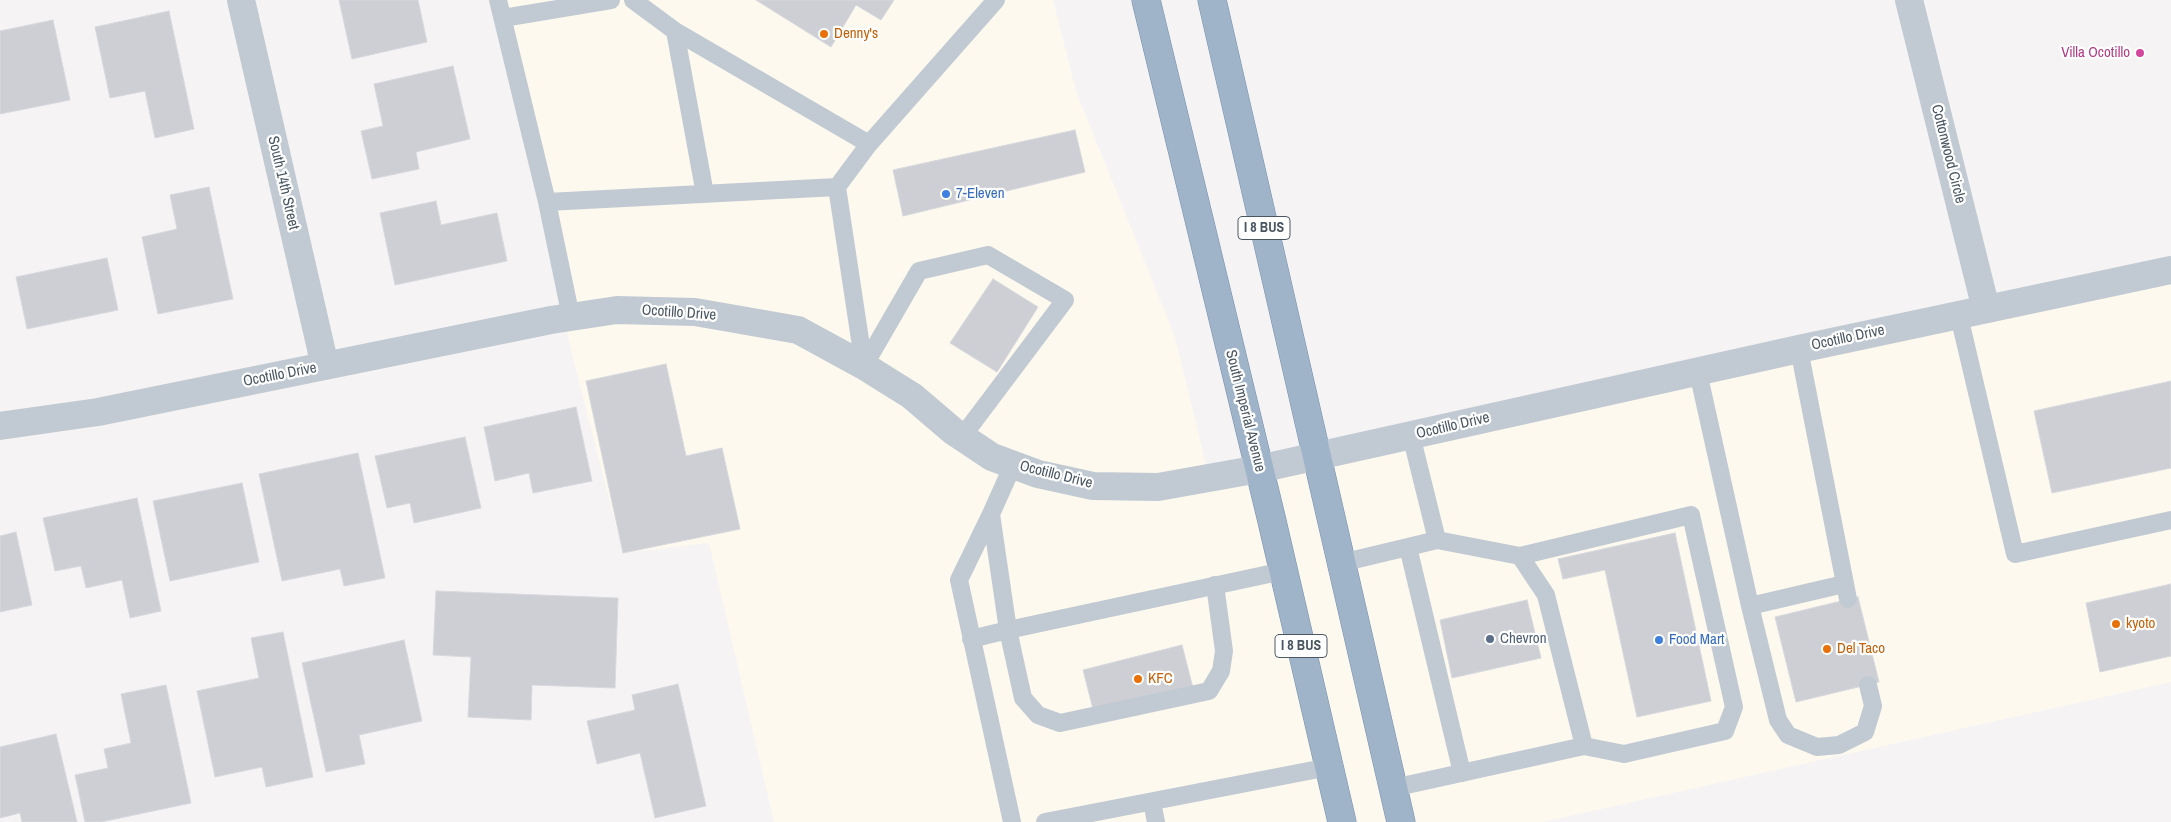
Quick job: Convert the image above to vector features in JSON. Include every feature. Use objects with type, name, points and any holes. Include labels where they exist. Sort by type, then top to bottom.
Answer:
[{"type":"highway","name":"South Imperial Avenue","points":[[1146,0],[1342,822]]},
{"type":"highway","name":"I 8 BUS","points":[[1212,0],[1401,822]]},
{"type":"street","name":"South 14th Street","points":[[241,0],[325,366]]},
{"type":"street","name":"Cottonwood Circle","points":[[1909,0],[1986,309]]},
{"type":"street","name":"Ocotillo Drive","points":[[0,426],[98,412],[571,317],[617,310],[695,312],[798,330],[864,366],[912,396],[962,437],[992,457],[1013,465],[1038,474],[1093,486],[1158,487],[1259,469],[1799,348],[1959,316],[2171,270]]},
{"type":"lane","points":[[498,0],[547,202],[571,317]]},
{"type":"lane","points":[[502,18],[611,0]]},
{"type":"lane","points":[[633,0],[675,31],[869,144]]},
{"type":"lane","points":[[864,366],[836,187],[869,144],[996,0]]},
{"type":"lane","points":[[675,31],[705,194]]},
{"type":"lane","points":[[547,202],[836,187]]},
{"type":"lane","points":[[864,366],[918,271],[988,256],[1065,300],[962,437]]},
{"type":"lane","points":[[1959,316],[2015,554],[2171,520]]},
{"type":"lane","points":[[1750,606],[1846,592],[1799,348]]},
{"type":"lane","points":[[1698,372],[1750,606],[1778,720],[1788,735],[1817,747],[1840,745],[1865,732],[1873,706],[1868,685]]},
{"type":"lane","points":[[1410,435],[1437,540]]},
{"type":"lane","points":[[1012,822],[959,580],[1013,465]]},
{"type":"lane","points":[[991,514],[1008,630],[1024,698],[1038,716],[1060,723],[1209,691],[1221,671],[1224,651],[1215,585]]},
{"type":"lane","points":[[1342,563],[1437,540],[1520,556],[1691,515],[1734,707],[1725,731],[1624,754],[1584,746],[1393,788]]},
{"type":"lane","points":[[1408,547],[1462,773]]},
{"type":"lane","points":[[1520,556],[1546,595],[1584,746]]},
{"type":"lane","points":[[971,639],[1283,571]]},
{"type":"lane","points":[[1045,822],[1329,767]]},
{"type":"lane","points":[[1152,802],[1156,822]]},
{"type":"shaded area","points":[[492,0],[1053,0],[1076,91],[1175,337],[1209,477],[2171,271],[2171,682],[1543,822],[774,822],[709,543],[623,553],[573,358]]},
{"type":"building","points":[[339,0],[418,0],[427,42],[352,59]]},
{"type":"building","name":"Denny's","points":[[756,0],[894,0],[881,20],[856,5],[831,47]]},
{"type":"building","points":[[169,11],[194,129],[155,138],[145,91],[110,98],[95,27]]},
{"type":"building","points":[[53,20],[70,100],[0,114],[0,31]]},
{"type":"building","points":[[453,66],[470,139],[416,152],[419,169],[372,179],[361,131],[383,126],[374,84]]},
{"type":"building","name":"7-Eleven","points":[[1075,130],[1085,172],[903,216],[893,170]]},
{"type":"building","points":[[209,187],[233,299],[158,314],[142,237],[177,229],[170,195]]},
{"type":"building","points":[[436,201],[441,225],[497,213],[507,261],[395,285],[380,213]]},
{"type":"building","points":[[107,258],[118,310],[27,329],[16,277]]},
{"type":"building","points":[[993,279],[1038,307],[997,372],[950,343]]},
{"type":"building","points":[[666,364],[686,456],[722,448],[740,529],[623,553],[586,381]]},
{"type":"building","points":[[2171,381],[2171,468],[2052,493],[2034,411]]},
{"type":"building","points":[[576,407],[592,481],[533,493],[529,473],[495,481],[484,427]]},
{"type":"building","points":[[465,437],[481,508],[414,523],[410,503],[387,508],[375,456]]},
{"type":"building","points":[[358,453],[385,578],[344,586],[340,569],[282,581],[259,474]]},
{"type":"building","points":[[242,483],[259,562],[170,581],[153,501]]},
{"type":"building","points":[[137,498],[161,611],[130,618],[122,580],[86,588],[81,566],[55,571],[43,518]]},
{"type":"building","points":[[16,532],[32,605],[0,612],[0,536]]},
{"type":"building","name":"Food Mart","points":[[1675,533],[1711,701],[1637,717],[1605,570],[1563,579],[1558,559]]},
{"type":"building","points":[[2171,584],[2171,656],[2100,672],[2086,603]]},
{"type":"building","points":[[436,591],[618,598],[615,688],[532,685],[531,720],[468,717],[471,657],[433,655]]},
{"type":"building","name":"Del Taco","points":[[1858,597],[1879,682],[1796,702],[1775,617]]},
{"type":"building","points":[[1527,600],[1541,658],[1452,678],[1440,620]]},
{"type":"building","points":[[283,632],[313,777],[266,787],[262,767],[215,777],[197,691],[259,678],[251,638]]},
{"type":"building","points":[[404,640],[422,721],[359,735],[365,764],[326,772],[302,663]]},
{"type":"building","name":"KFC","points":[[1182,645],[1193,688],[1094,713],[1083,670]]},
{"type":"building","points":[[678,684],[706,806],[655,818],[640,753],[597,764],[587,721],[635,710],[632,695]]},
{"type":"building","points":[[166,685],[191,803],[101,822],[85,822],[75,775],[108,768],[104,749],[131,743],[121,694]]},
{"type":"building","points":[[56,734],[77,822],[22,822],[20,813],[0,818],[0,747]]},
{"type":"place","name":"Denny's","points":[[824,34]]},
{"type":"place","name":"Villa Ocotillo","points":[[2140,53]]},
{"type":"place","name":"7-Eleven","points":[[946,194]]},
{"type":"place","name":"kyoto","points":[[2116,624]]},
{"type":"place","name":"Chevron","points":[[1490,639]]},
{"type":"place","name":"Food Mart","points":[[1659,640]]},
{"type":"place","name":"Del Taco","points":[[1827,649]]},
{"type":"place","name":"KFC","points":[[1138,679]]}]
